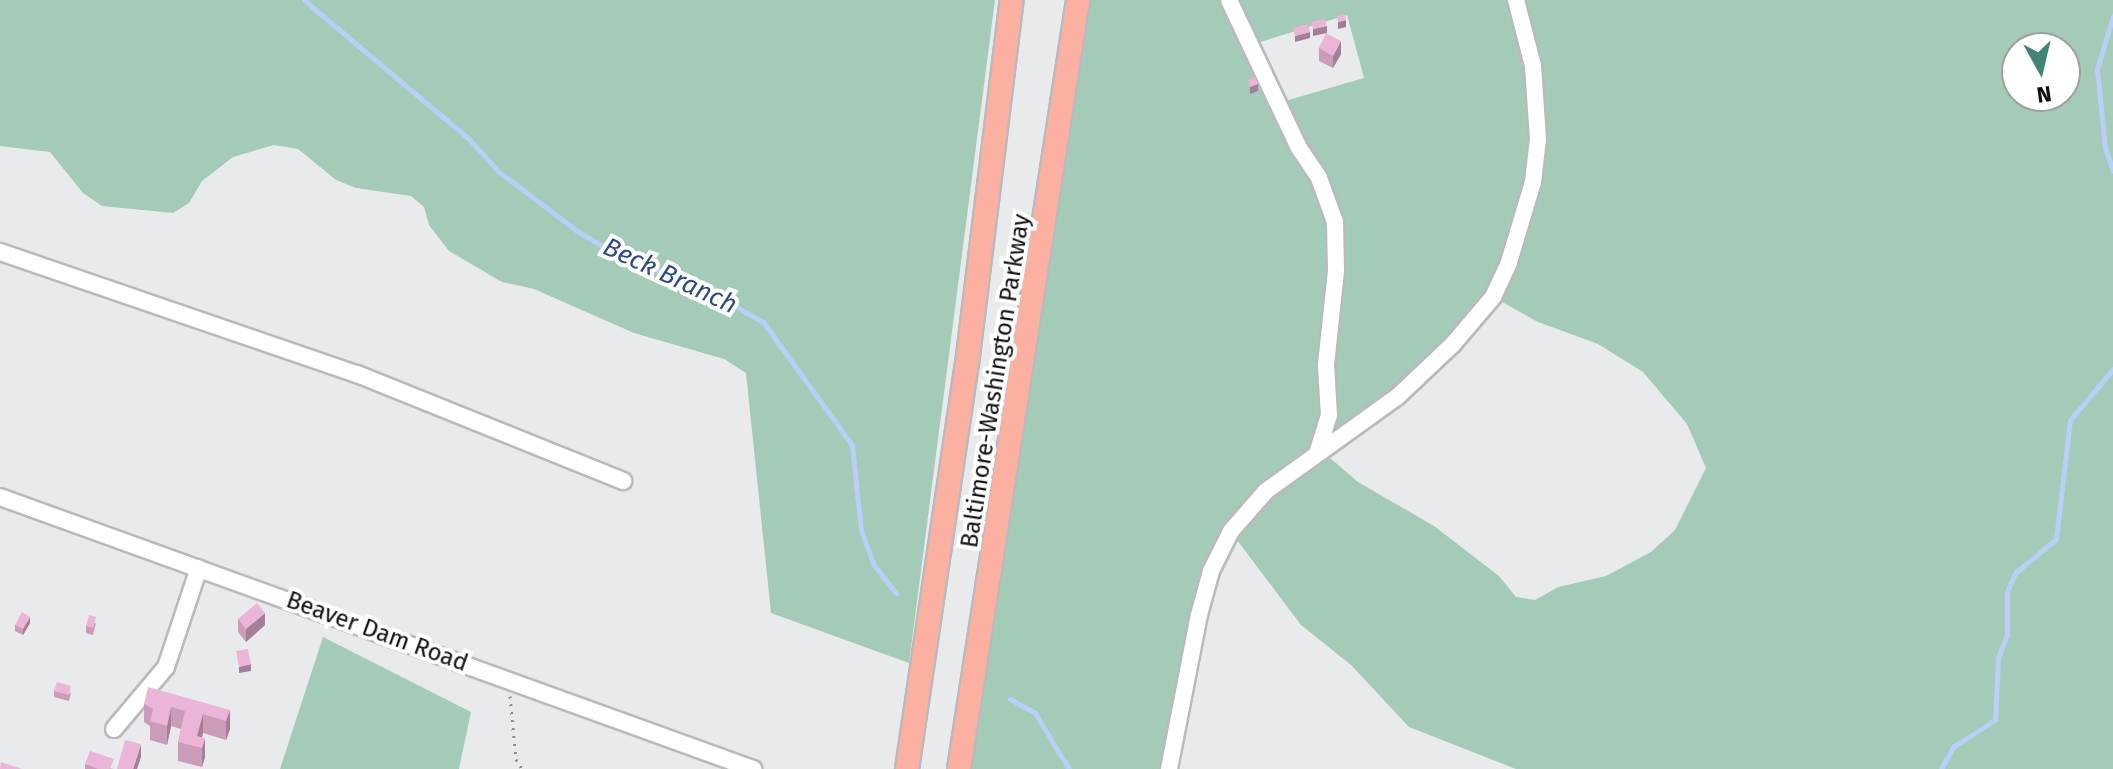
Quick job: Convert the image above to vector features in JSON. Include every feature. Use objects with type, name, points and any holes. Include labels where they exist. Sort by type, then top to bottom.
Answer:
[{"type":"highway","name":"Baltimore-Washington Parkway","points":[[907,769],[967,364],[1012,0]]},
{"type":"highway","name":"Baltimore-Washington Parkway","points":[[959,769],[1078,0]]},
{"type":"street","points":[[1229,0],[1299,148],[1324,188],[1335,222],[1336,271],[1326,365],[1329,415],[1317,454]]},
{"type":"street","points":[[1169,769],[1199,615],[1222,545],[1246,511],[1317,454],[1397,397],[1453,344],[1493,297],[1509,262],[1533,182],[1538,139],[1533,66],[1516,0]]},
{"type":"street","points":[[0,252],[357,374],[623,481]]},
{"type":"street","name":"Beaver Dam Road","points":[[0,497],[753,769]]},
{"type":"street","points":[[114,729],[166,667],[199,568]]},
{"type":"path","points":[[510,680],[516,759],[522,769]]},
{"type":"green space","points":[[0,0],[995,0],[909,663],[771,613],[746,373],[724,359],[634,333],[534,289],[502,282],[449,251],[429,225],[424,207],[411,196],[356,188],[336,180],[298,149],[274,145],[233,157],[202,181],[189,203],[173,213],[102,206],[83,193],[50,152],[0,146]]},
{"type":"green space","points":[[1078,0],[2113,0],[2113,769],[1516,769],[1409,727],[1351,665],[1301,625],[1231,532],[1222,545],[1169,769],[959,769]],"holes":[[[1347,15],[1364,78],[1278,103],[1251,45]],[[1493,297],[1538,322],[1598,344],[1643,372],[1687,424],[1706,468],[1675,530],[1651,552],[1606,576],[1558,587],[1535,600],[1516,597],[1499,576],[1434,526],[1358,482],[1322,451],[1453,344]]]},
{"type":"green space","points":[[323,637],[471,712],[459,769],[280,769]]},
{"type":"building","points":[[1345,14],[1346,20],[1338,22],[1337,16]]},
{"type":"building","points":[[1325,19],[1327,26],[1313,29],[1311,22]]},
{"type":"building","points":[[1308,24],[1310,32],[1295,36],[1293,28]]},
{"type":"building","points":[[1326,33],[1341,41],[1333,56],[1319,48]]},
{"type":"building","points":[[1255,77],[1258,84],[1250,87],[1247,80]]},
{"type":"building","points":[[257,603],[265,613],[246,629],[238,619]]},
{"type":"building","points":[[22,612],[30,617],[23,629],[15,625]]},
{"type":"building","points":[[89,615],[96,617],[93,628],[86,626]]},
{"type":"building","points":[[248,649],[251,664],[239,667],[236,651]]},
{"type":"building","points":[[57,682],[71,686],[69,695],[54,691]]},
{"type":"building","points":[[148,687],[230,710],[226,721],[203,714],[197,736],[205,738],[202,748],[178,742],[185,711],[171,707],[167,726],[150,721],[153,709],[144,704]]},
{"type":"building","points":[[125,740],[141,744],[133,769],[117,769]]},
{"type":"building","points":[[90,751],[114,759],[110,769],[85,764]]},
{"type":"building","points":[[1,762],[22,769],[0,769]]},
{"type":"waterway","name":"Beck Branch","points":[[304,0],[470,140],[498,171],[577,231],[621,257],[692,282],[763,322],[852,445],[861,530],[874,565],[896,593]]},
{"type":"waterway","points":[[2113,16],[2097,69],[2105,148],[2113,171]]},
{"type":"waterway","points":[[1941,769],[1954,746],[1995,720],[1998,658],[2007,635],[2007,591],[2016,572],[2056,539],[2070,420],[2113,369]]},
{"type":"waterway","name":"Beck Branch","points":[[1010,699],[1035,713],[1069,769]]}]
